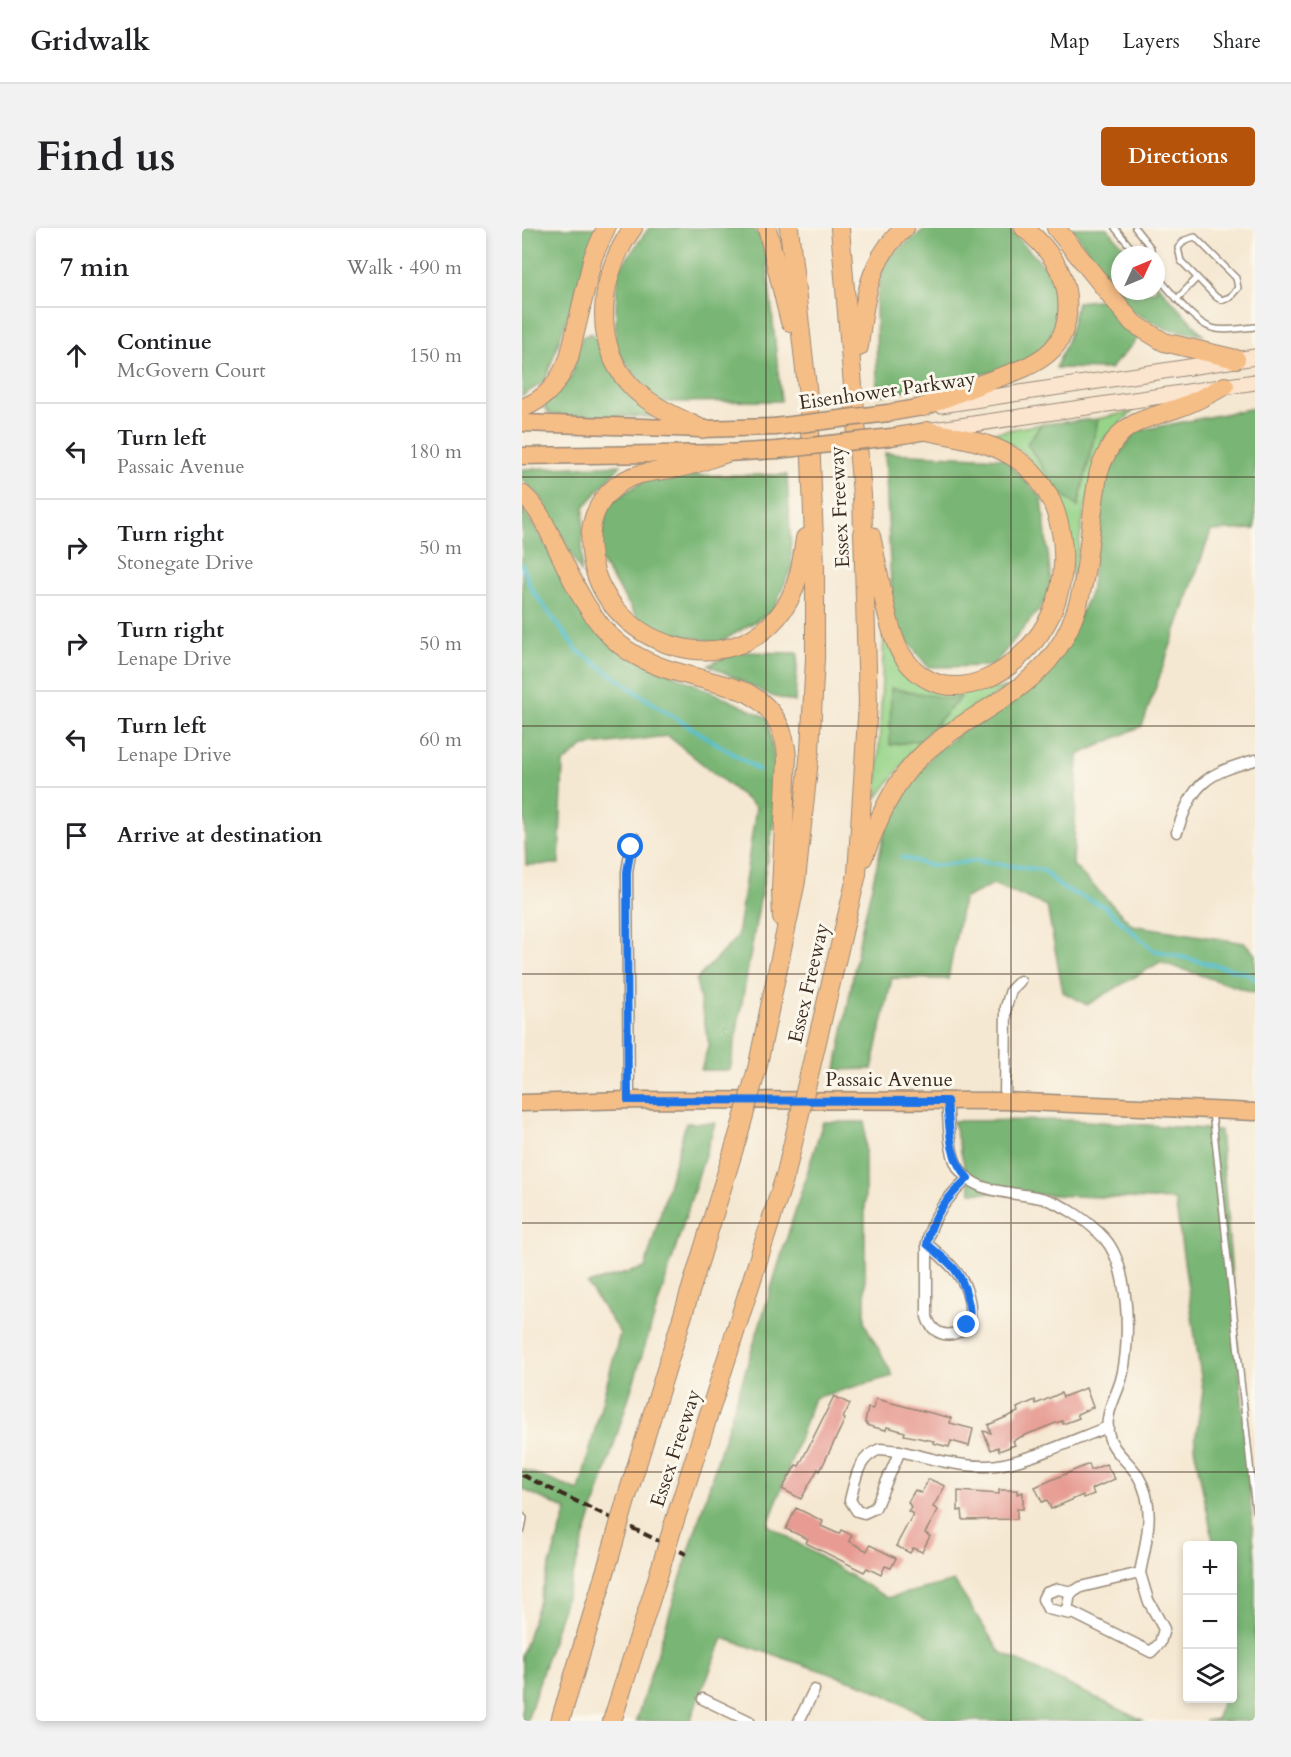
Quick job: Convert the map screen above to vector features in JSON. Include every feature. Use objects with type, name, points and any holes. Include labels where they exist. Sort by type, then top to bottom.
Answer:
[{"type":"highway","points":[[522,408],[546,395],[563,373],[593,257],[606,228]]},
{"type":"highway","points":[[633,228],[614,261],[605,289],[606,330],[613,357],[622,374],[648,400],[702,429]]},
{"type":"highway","points":[[767,228],[809,405]]},
{"type":"highway","name":"Essex Freeway","points":[[560,1721],[757,1069],[784,948],[796,880],[810,750],[815,625],[809,405],[789,228]]},
{"type":"highway","name":"Essex Freeway","points":[[612,1721],[786,1173],[857,874],[868,703],[862,495],[855,388],[840,228]]},
{"type":"highway","points":[[855,388],[867,288],[883,253],[905,228]]},
{"type":"highway","points":[[923,407],[1034,365],[1049,352],[1061,336],[1067,309],[1063,278],[1049,253],[1024,228]]},
{"type":"highway","points":[[1056,228],[1132,323],[1164,342],[1236,359]]},
{"type":"highway","points":[[857,874],[879,818],[910,769],[934,744],[1030,678],[1061,643],[1075,615],[1084,581],[1099,471],[1104,457],[1118,436],[1140,420],[1179,408],[1225,386]]},
{"type":"highway","points":[[862,495],[891,629],[901,654],[909,664],[934,681],[960,686],[984,681],[1020,658],[1046,624],[1061,583],[1062,534],[1054,507],[1035,475],[1012,455],[981,442],[927,431]]},
{"type":"highway","points":[[727,453],[680,468],[639,474],[624,480],[605,497],[592,521],[592,559],[601,588],[618,613],[629,624],[671,646],[698,650],[726,648],[753,637],[775,619],[792,593],[802,561],[811,483]]},
{"type":"highway","points":[[522,494],[537,510],[594,617],[619,644],[648,662],[748,693],[759,699],[776,717],[786,741],[787,757],[781,890],[784,948]]},
{"type":"main road","name":"Eisenhower Parkway","points":[[522,423],[702,429],[775,427],[923,407]]},
{"type":"main road","points":[[522,456],[727,453],[777,450],[927,431]]},
{"type":"main road","name":"Passaic Avenue","points":[[522,1103],[628,1100],[1005,1101],[1255,1112]]},
{"type":"street","name":"Eisenhower Parkway","points":[[923,407],[1255,357]]},
{"type":"street","points":[[927,431],[1255,382]]},
{"type":"street","points":[[1177,832],[1183,812],[1200,786],[1213,774],[1255,760]]},
{"type":"street","points":[[628,1100],[627,872],[631,847],[636,839]]},
{"type":"street","points":[[1005,1101],[1006,1007],[1011,990],[1020,981]]},
{"type":"street","points":[[947,1101],[953,1155],[958,1168],[968,1178],[992,1191],[1055,1203],[1079,1217],[1106,1240],[1117,1261],[1127,1326],[1126,1357],[1108,1427],[1114,1446],[1138,1476],[1151,1513],[1140,1573],[1148,1600],[1164,1629],[1160,1643],[1151,1652],[1071,1614],[1048,1609],[1043,1599],[1051,1590],[1073,1592]]},
{"type":"street","points":[[927,1244],[957,1269],[963,1279],[970,1319],[962,1330],[954,1335],[939,1333],[929,1323],[927,1317],[927,1244],[935,1218],[948,1197],[968,1178]]},
{"type":"street","points":[[900,1451],[875,1508],[864,1513],[857,1511],[850,1500],[860,1463],[872,1452],[880,1449],[900,1451],[964,1466],[990,1466],[1028,1456],[1108,1427]]},
{"type":"street","points":[[1071,1614],[1067,1605],[1073,1592],[1081,1587],[1140,1573]]},
{"type":"street","points":[[799,1721],[814,1690]]},
{"type":"street","points":[[703,1699],[749,1721]]},
{"type":"lane","points":[[1115,228],[1130,246]]},
{"type":"lane","points":[[1135,228],[1149,246]]},
{"type":"lane","points":[[1189,238],[1199,240],[1236,278],[1238,288],[1230,297],[1221,300],[1197,278],[1178,257],[1178,248],[1189,238]]},
{"type":"lane","points":[[1177,299],[1197,278]]},
{"type":"lane","points":[[1165,285],[1203,324],[1212,328],[1255,327]]},
{"type":"lane","points":[[1212,1110],[1253,1463],[1255,1510]]},
{"type":"lane","points":[[522,1516],[522,1530]]},
{"type":"green space","points":[[522,228],[599,228],[545,381],[522,396]]},
{"type":"green space","points":[[649,228],[753,228],[765,242],[781,401],[651,402],[651,394],[615,349],[617,272]]},
{"type":"green space","points":[[926,228],[1008,228],[1057,280],[1055,335],[1021,366],[877,396],[876,302],[884,261]]},
{"type":"green space","points":[[1072,228],[1107,228],[1123,246],[1111,246],[1111,284]]},
{"type":"green space","points":[[1165,293],[1203,335],[1167,329],[1129,310],[1122,300],[1165,300]]},
{"type":"green space","points":[[1104,299],[1115,321],[1139,337],[1110,369],[1056,368],[1069,336],[1077,302]]},
{"type":"green space","points":[[592,333],[626,390],[653,417],[551,415],[543,406],[571,377],[582,337]]},
{"type":"green space","points":[[1255,408],[1255,529],[1211,531],[1142,726],[1078,755],[1073,865],[1132,925],[1245,943],[1255,954],[1255,993],[1160,962],[1087,1005],[1063,992],[1047,906],[993,884],[963,899],[948,979],[892,978],[872,1069],[836,1070],[861,932],[889,814],[933,754],[1062,654],[1090,593],[1106,472],[1136,431]]},
{"type":"green space","points":[[1133,411],[1104,439],[1084,512],[1073,583],[1068,525],[1055,493],[1025,453],[992,433],[1041,424],[1027,444],[1078,507],[1098,419]]},
{"type":"green space","points":[[1098,419],[1078,507],[1056,488],[1027,444],[1041,424]]},
{"type":"green space","points":[[885,453],[1003,458],[1042,498],[1052,593],[993,666],[928,667],[896,627],[892,608]]},
{"type":"green space","points":[[621,465],[584,507],[581,572],[540,496],[522,480],[522,469]]},
{"type":"green space","points":[[787,475],[792,566],[773,611],[719,643],[643,626],[598,557],[608,504],[651,476]]},
{"type":"green space","points":[[522,508],[611,646],[768,718],[779,792],[730,1070],[701,1070],[709,1044],[696,980],[737,937],[756,807],[668,736],[584,746],[563,763],[559,864],[526,865],[522,748]]},
{"type":"green space","points":[[884,632],[898,658],[970,691],[1006,688],[948,724],[933,727],[960,698],[949,699],[890,745],[921,740],[877,798]]},
{"type":"green space","points":[[735,652],[798,653],[795,702],[772,696],[709,665]]},
{"type":"green space","points":[[891,688],[949,699],[961,697],[921,740],[890,745]]},
{"type":"green space","points":[[1071,1120],[1220,1130],[1255,1558],[1255,1721],[1205,1721],[1217,1719],[1221,1703],[1237,1703],[1237,1541],[1213,1541],[1194,1447],[1203,1391],[1175,1200],[971,1192],[953,1121]]},
{"type":"green space","points":[[823,1122],[865,1122],[865,1324],[893,1376],[814,1398],[768,1525],[887,1598],[954,1581],[1000,1652],[1144,1721],[935,1721],[867,1686],[723,1638],[690,1721],[636,1721]]},
{"type":"green space","points":[[686,1123],[715,1123],[527,1721],[522,1721],[522,1655],[567,1510],[522,1489],[522,1469],[579,1491],[620,1333],[587,1284],[645,1268]]},
{"type":"building","points":[[1086,1388],[1093,1407],[1077,1414],[1079,1418],[1063,1424],[1062,1421],[1018,1438],[1013,1441],[1015,1445],[999,1451],[998,1447],[991,1450],[983,1431],[991,1433],[988,1425],[1018,1412],[1017,1408],[1035,1400],[1036,1404],[1061,1393],[1063,1397]]},
{"type":"building","points":[[834,1396],[850,1404],[820,1471],[818,1469],[801,1499],[782,1489],[796,1465],[799,1466]]},
{"type":"building","points":[[876,1399],[951,1418],[950,1423],[973,1429],[969,1446],[951,1441],[949,1447],[933,1443],[934,1441],[904,1435],[905,1432],[887,1427],[886,1430],[869,1426],[865,1422],[868,1408],[873,1409]]},
{"type":"building","points":[[1089,1464],[1091,1470],[1106,1464],[1115,1479],[1092,1489],[1094,1494],[1084,1498],[1083,1495],[1051,1509],[1047,1500],[1042,1502],[1035,1487]]},
{"type":"building","points":[[929,1479],[945,1486],[933,1507],[938,1510],[925,1533],[930,1536],[922,1552],[913,1548],[910,1553],[896,1546],[913,1514],[908,1511],[911,1507],[908,1502],[915,1490],[921,1493]]},
{"type":"building","points":[[999,1490],[1017,1490],[1017,1494],[1023,1492],[1023,1509],[1017,1509],[1017,1519],[963,1520],[962,1510],[958,1511],[958,1491],[999,1494]]},
{"type":"building","points":[[796,1508],[823,1521],[821,1526],[839,1534],[841,1530],[852,1535],[849,1541],[867,1551],[870,1545],[896,1558],[891,1568],[885,1566],[881,1575],[867,1568],[864,1572],[806,1543],[808,1539],[786,1529]]},
{"type":"waterway","points":[[522,565],[532,590],[577,650],[652,703],[759,770]]},
{"type":"waterway","points":[[901,857],[932,866],[975,861],[1043,870],[1062,888],[1104,906],[1153,950],[1247,973],[1255,979]]},
{"type":"railway","points":[[522,1475],[686,1554]]},
{"type":"route","points":[[631,847],[627,872],[628,1100],[947,1101],[953,1155],[958,1168],[968,1178],[948,1197],[935,1218],[927,1244],[957,1269],[963,1279],[970,1312],[967,1325]]}]
